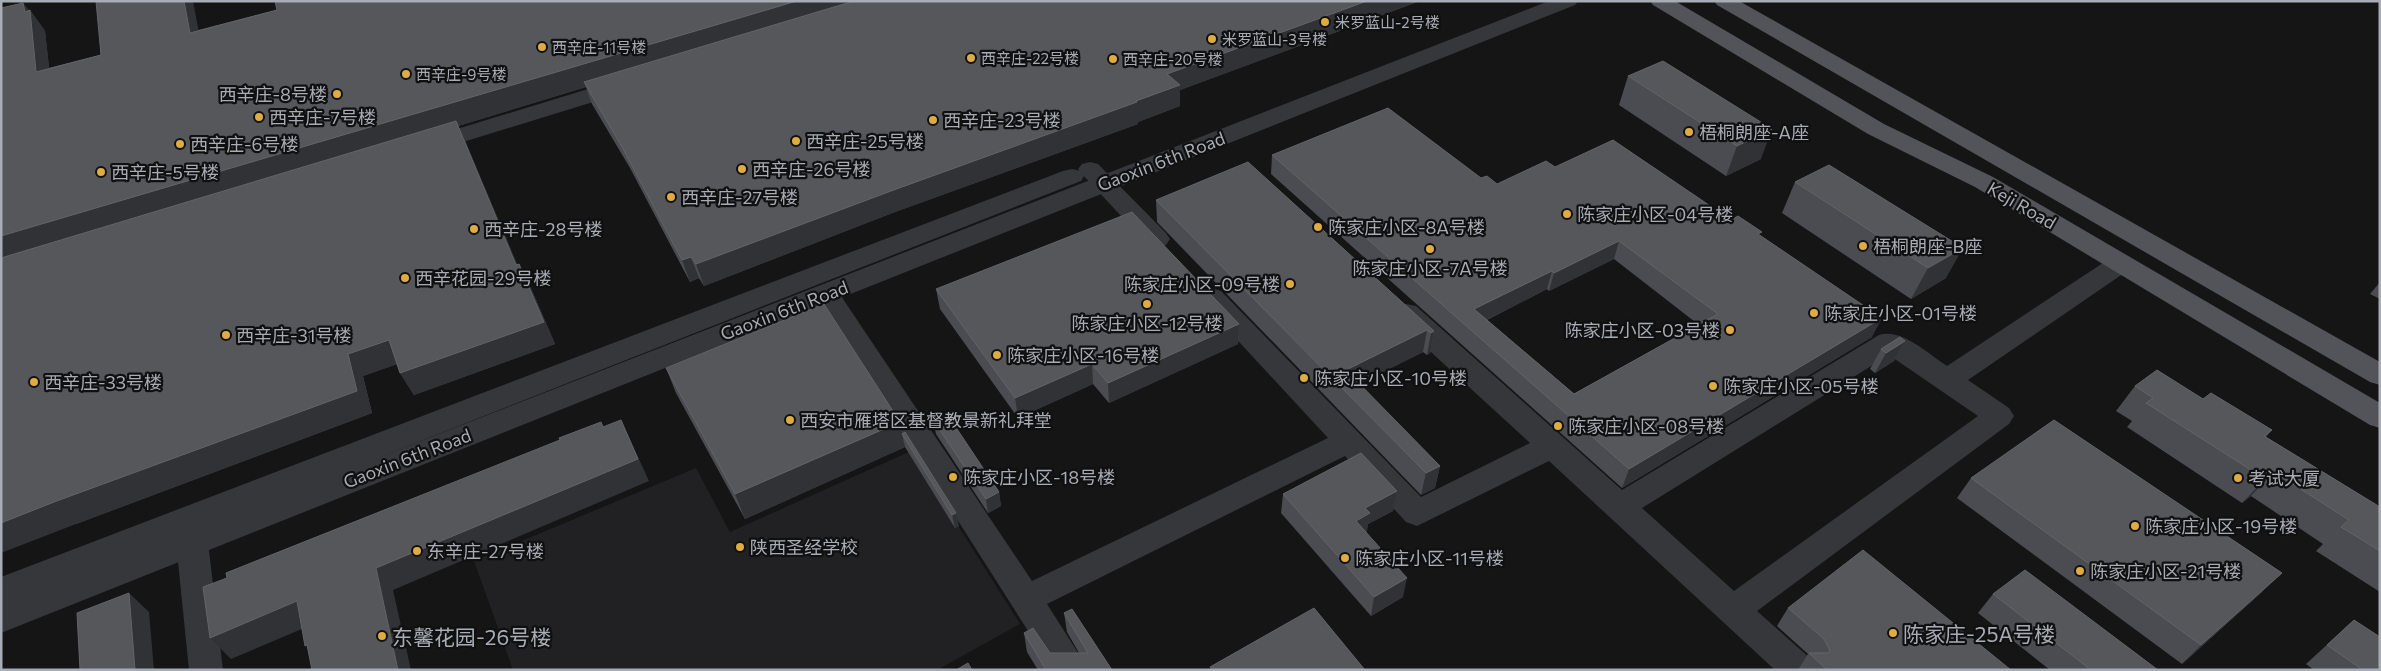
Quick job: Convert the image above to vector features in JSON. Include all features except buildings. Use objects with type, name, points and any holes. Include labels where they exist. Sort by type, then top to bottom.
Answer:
[{"type":"main road","name":"Keji Road","points":[[1660,1],[1876,129],[1984,182],[2380,417]]},
{"type":"main road","name":"Keji Road","points":[[1724,1],[2380,376]]},
{"type":"street","name":"Gaoxin 6th Road","points":[[1,619],[826,293],[1097,176],[1524,1]]},
{"type":"street","name":"Gaoxin 6th Road","points":[[1,591],[1097,176],[1568,1]]},
{"type":"street","points":[[402,153],[641,80]]},
{"type":"street","points":[[1097,176],[1172,255]]},
{"type":"street","points":[[1947,380],[2121,262]]},
{"type":"street","points":[[1193,277],[1417,513],[1552,446]]},
{"type":"street","points":[[826,293],[1072,670]]},
{"type":"street","points":[[1386,294],[1799,670]]},
{"type":"street","points":[[1619,507],[1889,342],[1999,416],[1733,610]]},
{"type":"street","points":[[1026,599],[1349,441]]},
{"type":"street","points":[[192,542],[206,670]]},
{"type":"shaded area","name":"陕西圣经学校","points":[[911,451],[1020,624],[937,670],[513,670],[474,561],[696,468],[730,532]]},
{"type":"place","name":"米罗蓝山-2号楼","points":[[1325,22]]},
{"type":"place","name":"米罗蓝山-3号楼","points":[[1212,39]]},
{"type":"place","name":"西辛庄-11号楼","points":[[542,47]]},
{"type":"place","name":"西辛庄-22号楼","points":[[971,58]]},
{"type":"place","name":"西辛庄-20号楼","points":[[1113,59]]},
{"type":"place","name":"西辛庄-9号楼","points":[[406,74]]},
{"type":"place","name":"西辛庄-8号楼","points":[[337,94]]},
{"type":"place","name":"西辛庄-7号楼","points":[[259,117]]},
{"type":"place","name":"西辛庄-23号楼","points":[[933,120]]},
{"type":"place","name":"梧桐朗座-A座","points":[[1689,132]]},
{"type":"place","name":"西辛庄-25号楼","points":[[796,141]]},
{"type":"place","name":"西辛庄-6号楼","points":[[180,144]]},
{"type":"place","name":"西辛庄-26号楼","points":[[742,169]]},
{"type":"place","name":"西辛庄-5号楼","points":[[101,172]]},
{"type":"place","name":"西辛庄-27号楼","points":[[671,197]]},
{"type":"place","name":"陈家庄小区-04号楼","points":[[1567,214]]},
{"type":"place","name":"陈家庄小区-8A号楼","points":[[1318,227]]},
{"type":"place","name":"西辛庄-28号楼","points":[[474,229]]},
{"type":"place","name":"梧桐朗座-B座","points":[[1863,246]]},
{"type":"place","name":"陈家庄小区-7A号楼","points":[[1430,249]]},
{"type":"place","name":"西辛花园-29号楼","points":[[405,278]]},
{"type":"place","name":"陈家庄小区-09号楼","points":[[1290,284]]},
{"type":"place","name":"陈家庄小区-12号楼","points":[[1147,304]]},
{"type":"place","name":"陈家庄小区-01号楼","points":[[1814,313]]},
{"type":"place","name":"陈家庄小区-03号楼","points":[[1730,330]]},
{"type":"place","name":"西辛庄-31号楼","points":[[226,335]]},
{"type":"place","name":"陈家庄小区-16号楼","points":[[997,355]]},
{"type":"place","name":"陈家庄小区-10号楼","points":[[1304,378]]},
{"type":"place","name":"西辛庄-33号楼","points":[[34,382]]},
{"type":"place","name":"陈家庄小区-05号楼","points":[[1713,386]]},
{"type":"place","name":"西安市雁塔区基督教景新礼拜堂","points":[[790,420]]},
{"type":"place","name":"陈家庄小区-08号楼","points":[[1558,426]]},
{"type":"place","name":"陈家庄小区-18号楼","points":[[953,477]]},
{"type":"place","name":"考试大厦","points":[[2238,478]]},
{"type":"place","name":"陈家庄小区-19号楼","points":[[2135,526]]},
{"type":"place","name":"陕西圣经学校","points":[[740,547]]},
{"type":"place","name":"东辛庄-27号楼","points":[[417,551]]},
{"type":"place","name":"陈家庄小区-11号楼","points":[[1345,558]]},
{"type":"place","name":"陈家庄小区-21号楼","points":[[2080,571]]},
{"type":"place","name":"陈家庄-25A号楼","points":[[1893,633]]},
{"type":"place","name":"东馨花园-26号楼","points":[[382,636]]}]
